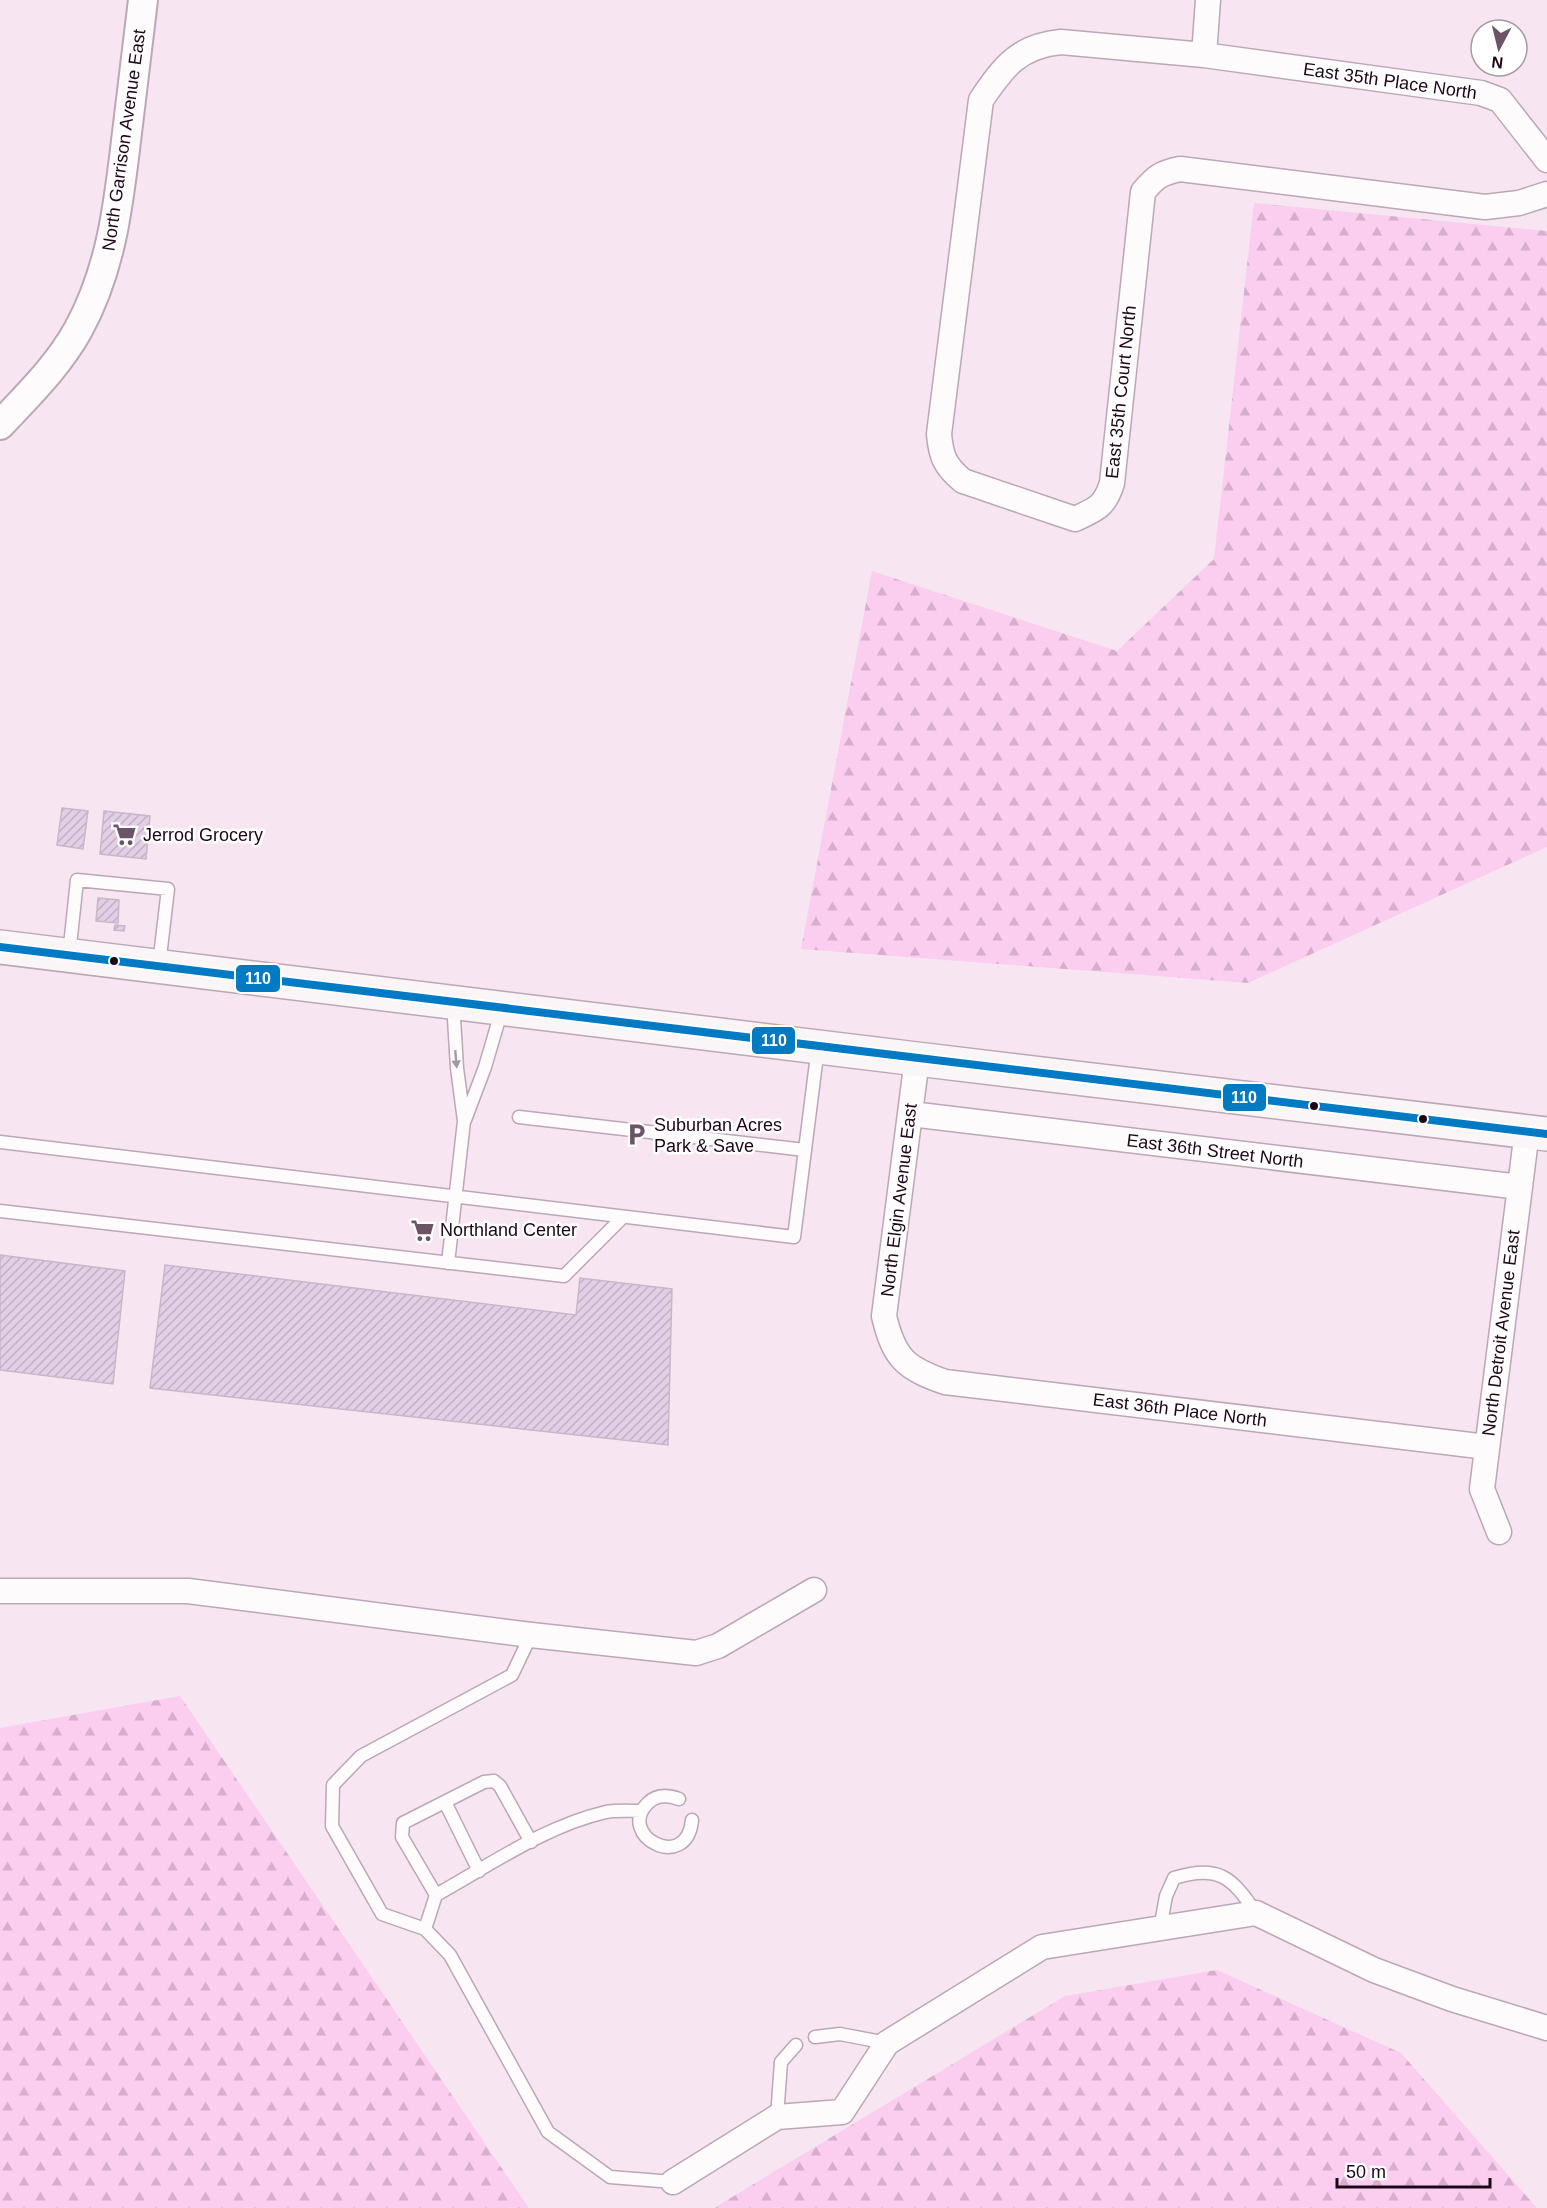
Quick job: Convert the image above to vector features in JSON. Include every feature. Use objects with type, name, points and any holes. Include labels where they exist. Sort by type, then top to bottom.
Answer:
[{"type":"main road","points":[[0,947],[1537,1132]]},
{"type":"street","name":"North Garrison Avenue East","points":[[0,425],[46,376],[78,330],[99,285],[110,249],[119,199],[143,0]]},
{"type":"street","points":[[1204,56],[1208,0]]},
{"type":"street","name":"East 35th Court North","points":[[1204,56],[1061,42],[1040,44],[1020,54],[998,75],[981,99],[939,434],[941,453],[950,469],[963,481],[1075,519],[1096,510],[1107,500],[1112,483],[1143,192],[1154,179],[1165,172],[1180,168],[1485,207],[1519,203],[1547,194]]},
{"type":"street","name":"East 35th Place North","points":[[1204,56],[1481,93],[1500,100],[1547,160]]},
{"type":"street","name":"North Elgin Avenue East","points":[[890,1340],[884,1316],[917,1059]]},
{"type":"street","name":"East 36th Street North","points":[[910,1114],[1520,1187]]},
{"type":"street","name":"North Detroit Avenue East","points":[[1499,1532],[1482,1490],[1520,1187],[1537,1132]]},
{"type":"street","name":"East 36th Place North","points":[[890,1340],[902,1359],[920,1373],[945,1382],[1487,1447]]},
{"type":"street","points":[[0,1591],[188,1591],[531,1635],[696,1653],[718,1646],[814,1590]]},
{"type":"street","points":[[673,2182],[777,2117],[842,2112],[887,2043],[1042,1947],[1256,1913],[1374,1970],[1452,1999],[1547,2028]]},
{"type":"lane","points":[[69,955],[77,880],[168,889],[159,966]]},
{"type":"lane","points":[[448,1263],[464,1121],[457,1068],[453,1001]]},
{"type":"lane","points":[[464,1121],[485,1067],[502,1007]]},
{"type":"lane","points":[[0,1142],[794,1237],[818,1046]]},
{"type":"lane","points":[[519,1117],[805,1150]]},
{"type":"lane","points":[[0,1211],[564,1276],[622,1218]]},
{"type":"lane","points":[[531,1635],[512,1675],[361,1756],[333,1785],[332,1826],[382,1914],[425,1929],[450,1955],[548,2132],[610,2177],[673,2182]]},
{"type":"lane","points":[[436,1894],[402,1837],[403,1823],[484,1782],[494,1781],[500,1786],[531,1842]]},
{"type":"lane","points":[[679,1799],[662,1796],[647,1803],[642,1811],[641,1828],[650,1842],[658,1846],[675,1846],[688,1835],[692,1820]]},
{"type":"lane","points":[[445,1802],[479,1871]]},
{"type":"lane","points":[[425,1929],[436,1894],[531,1842],[577,1820],[608,1812],[642,1811]]},
{"type":"lane","points":[[1160,1929],[1166,1896],[1174,1878],[1196,1872],[1218,1874],[1241,1890],[1256,1913]]},
{"type":"lane","points":[[815,2037],[840,2034],[887,2043]]},
{"type":"lane","points":[[777,2117],[781,2062],[796,2045]]},
{"type":"green space","points":[[1254,203],[1547,231],[1547,847],[1248,983],[801,949],[872,571],[1117,651],[1214,559]]},
{"type":"green space","points":[[180,1696],[529,2208],[0,2208],[0,1728]]},
{"type":"green space","points":[[1217,1970],[1401,2053],[1537,2208],[714,2208],[1065,1996]]},
{"type":"building","points":[[62,808],[88,811],[83,849],[57,845]]},
{"type":"building","name":"Jerrod Grocery","points":[[104,811],[150,816],[146,859],[100,854]]},
{"type":"building","points":[[98,898],[119,900],[118,923],[96,921]]},
{"type":"building","points":[[115,925],[125,926],[124,931],[114,930]]},
{"type":"building","points":[[0,1255],[125,1271],[113,1384],[0,1370]]},
{"type":"building","points":[[165,1265],[576,1315],[580,1278],[672,1289],[668,1445],[150,1388]]},
{"type":"transit line","name":"110","points":[[0,947],[1547,1134]]},
{"type":"place","name":"Jerrod Grocery","points":[[125,835]]},
{"type":"place","name":"Suburban Acres Park & Save","points":[[636,1135]]},
{"type":"place","name":"Northland Center","points":[[422,1230]]}]
